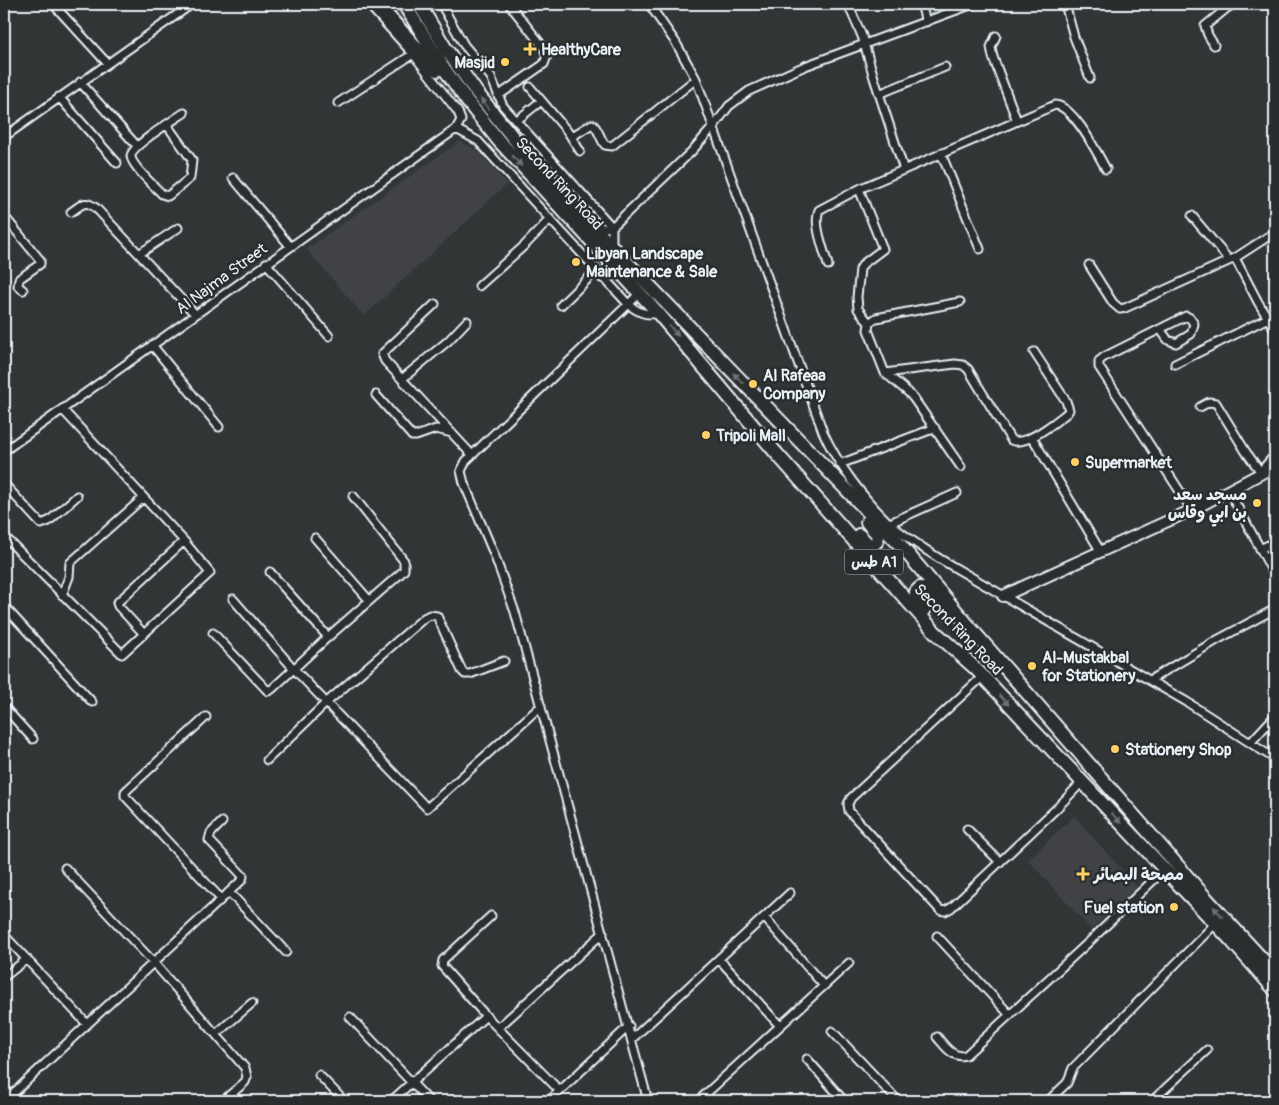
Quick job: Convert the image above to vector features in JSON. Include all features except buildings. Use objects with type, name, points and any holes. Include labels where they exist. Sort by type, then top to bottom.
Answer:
[{"type":"highway","points":[[377,4],[485,124]]},
{"type":"highway","name":"Second Ring Road","points":[[404,4],[443,67],[485,124],[513,157],[658,313],[777,454],[935,632],[979,672],[1275,990]]},
{"type":"highway","name":"Second Ring Road","points":[[419,4],[477,93],[511,136],[552,171],[592,226],[901,546],[1164,850],[1275,973]]},
{"type":"highway","points":[[600,273],[614,265]]},
{"type":"highway","points":[[777,454],[802,474],[867,544],[872,545],[876,543],[878,539],[876,533],[811,460],[798,440]]},
{"type":"highway","points":[[979,672],[917,598],[916,592],[919,589],[924,589],[952,616],[1116,801],[1164,850]]},
{"type":"street","points":[[53,4],[107,63]]},
{"type":"street","points":[[4,137],[192,4]]},
{"type":"street","points":[[368,4],[412,54],[458,112],[461,120],[456,129],[478,141],[628,304],[635,310],[646,314],[658,313]]},
{"type":"street","points":[[441,4],[464,45],[491,76],[503,106],[552,171],[612,227]]},
{"type":"street","points":[[498,96],[544,64],[547,56],[544,48],[509,4]]},
{"type":"street","points":[[649,4],[676,43],[696,79],[810,398],[831,449],[840,464],[872,504],[890,523],[940,559],[1150,680],[1251,742],[1275,759]]},
{"type":"street","points":[[848,4],[858,24],[904,170]]},
{"type":"street","points":[[921,4],[926,22]]},
{"type":"street","points":[[592,226],[612,227],[672,170],[714,126],[729,106],[749,90],[805,66],[973,4]]},
{"type":"street","points":[[1065,4],[1074,38],[1090,78]]},
{"type":"street","points":[[1214,45],[1208,36],[1206,26],[1226,6],[1234,4]]},
{"type":"street","points":[[996,36],[991,48],[993,57],[1018,121]]},
{"type":"street","points":[[338,104],[412,54]]},
{"type":"street","points":[[879,94],[945,67]]},
{"type":"street","points":[[571,136],[592,124],[605,145],[612,146],[696,79]]},
{"type":"street","points":[[80,82],[137,146]]},
{"type":"street","points":[[530,87],[571,136],[580,151]]},
{"type":"street","points":[[59,97],[117,163]]},
{"type":"street","points":[[516,121],[541,101]]},
{"type":"street","points":[[828,265],[818,223],[817,215],[819,210],[859,189],[1055,105],[1063,107],[1076,121],[1106,169]]},
{"type":"street","points":[[167,125],[192,160],[190,178],[171,195],[165,196],[134,164],[131,152],[184,112]]},
{"type":"street","name":"Al Najma Street","points":[[4,451],[456,129]]},
{"type":"street","points":[[941,153],[980,249]]},
{"type":"street","points":[[233,178],[290,246]]},
{"type":"street","points":[[859,189],[883,249],[863,264],[860,270],[857,297],[858,309],[869,324]]},
{"type":"street","points":[[71,212],[85,203],[92,205],[195,314]]},
{"type":"street","points":[[4,216],[40,260],[40,264],[19,279],[18,286],[23,290]]},
{"type":"street","points":[[1192,216],[1212,242],[1232,259],[1275,330]]},
{"type":"street","points":[[479,286],[525,245],[550,219]]},
{"type":"street","points":[[612,227],[611,238],[614,249]]},
{"type":"street","points":[[139,254],[178,228]]},
{"type":"street","points":[[1089,265],[1113,303],[1120,310],[1232,259],[1275,232]]},
{"type":"street","points":[[266,263],[329,336]]},
{"type":"street","points":[[560,304],[600,273]]},
{"type":"street","points":[[640,293],[472,455],[463,465],[461,471],[464,483],[494,554],[514,612],[648,1101]]},
{"type":"street","points":[[960,302],[876,318],[869,324],[868,330],[885,374],[908,392],[961,467]]},
{"type":"street","points":[[435,304],[382,353],[383,358],[472,455]]},
{"type":"street","points":[[1160,329],[1168,340],[1176,343],[1191,334],[1194,324],[1186,316],[1160,329],[1104,357],[1099,362],[1099,367],[1192,510]]},
{"type":"street","points":[[1175,364],[1268,318]]},
{"type":"street","points":[[402,379],[448,341],[467,321]]},
{"type":"street","points":[[152,345],[219,427]]},
{"type":"street","points":[[885,374],[955,364],[963,365],[968,369],[1011,440],[1019,442],[1032,437],[1069,410],[1066,401],[1034,352]]},
{"type":"street","points":[[376,395],[412,436],[436,429],[452,434]]},
{"type":"street","points":[[1200,407],[1209,402],[1216,403],[1246,452],[1257,475]]},
{"type":"street","points":[[5,540],[122,654],[210,573],[184,541],[62,410]]},
{"type":"street","points":[[840,464],[935,428]]},
{"type":"street","points":[[1032,437],[1102,552]]},
{"type":"street","points":[[1257,475],[1275,455]]},
{"type":"street","points":[[1003,596],[1192,510],[1275,466]]},
{"type":"street","points":[[4,484],[41,524],[46,524],[77,496]]},
{"type":"street","points":[[1229,491],[1275,576]]},
{"type":"street","points":[[890,523],[957,493]]},
{"type":"street","points":[[213,633],[268,690],[272,689],[400,574],[404,570],[404,561],[353,496]]},
{"type":"street","points":[[62,595],[69,577],[70,563],[143,498]]},
{"type":"street","points":[[315,538],[369,600]]},
{"type":"street","points":[[144,634],[117,603],[184,541]]},
{"type":"street","points":[[1260,549],[1275,542]]},
{"type":"street","points":[[270,572],[328,637]]},
{"type":"street","points":[[233,599],[294,669],[427,808],[541,706]]},
{"type":"street","points":[[4,606],[92,702]]},
{"type":"street","points":[[1150,680],[1217,640],[1275,609]]},
{"type":"street","points":[[267,760],[327,702],[424,618],[430,615],[437,616],[442,624],[465,674],[470,674],[504,661]]},
{"type":"street","points":[[979,672],[851,798],[848,804],[849,811],[940,910],[945,911],[950,908],[1057,808],[1082,782]]},
{"type":"street","points":[[4,707],[33,739]]},
{"type":"street","points":[[1251,742],[1275,716]]},
{"type":"street","points":[[206,718],[128,789],[125,792],[125,796],[221,899]]},
{"type":"street","points":[[5,1101],[243,878],[209,840],[211,833],[222,822]]},
{"type":"street","points":[[967,829],[1000,862]]},
{"type":"street","points":[[64,868],[154,963],[245,1068],[247,1077],[245,1082],[223,1101]]},
{"type":"street","points":[[937,1037],[955,1055],[960,1057],[966,1055],[1091,940],[1164,869]]},
{"type":"street","points":[[229,892],[286,952]]},
{"type":"street","points":[[632,1039],[790,893]]},
{"type":"street","points":[[491,916],[443,960],[442,966],[486,1016],[560,1091]]},
{"type":"street","points":[[764,917],[824,986]]},
{"type":"street","points":[[1048,1101],[1067,1083],[1073,1068],[1215,924]]},
{"type":"street","points":[[498,1028],[603,933]]},
{"type":"street","points":[[4,934],[86,1024]]},
{"type":"street","points":[[937,936],[1010,1015]]},
{"type":"street","points":[[719,958],[780,1026]]},
{"type":"street","points":[[4,976],[26,959]]},
{"type":"street","points":[[698,1101],[849,963]]},
{"type":"street","points":[[216,1034],[252,1003]]},
{"type":"street","points":[[391,1101],[486,1016]]},
{"type":"street","points":[[350,1017],[429,1101]]},
{"type":"street","points":[[550,1101],[629,1026]]},
{"type":"street","points":[[832,1031],[898,1101]]},
{"type":"street","points":[[1152,1101],[1207,1050]]},
{"type":"street","points":[[807,1059],[844,1101]]},
{"type":"street","points":[[319,1075],[344,1101]]},
{"type":"shaded area","points":[[384,4],[400,4],[419,42]]},
{"type":"shaded area","points":[[460,141],[481,153],[507,184],[364,316],[306,249]]},
{"type":"shaded area","name":"مصحة البصائر","points":[[1074,816],[1138,888],[1091,929],[1028,860]]},
{"type":"place","name":"HealthyCare","points":[[530,49]]},
{"type":"place","name":"Masjid","points":[[505,62]]},
{"type":"place","name":"Libyan Landscape Maintenance & Sale","points":[[576,262]]},
{"type":"place","name":"Al Rafeaa Company","points":[[753,384]]},
{"type":"place","name":"Tripoli Mall","points":[[706,435]]},
{"type":"place","name":"Supermarket","points":[[1075,462]]},
{"type":"place","name":"مسجد سعد بن ابي وقاس","points":[[1257,503]]},
{"type":"place","name":"Al-Mustakbal for Stationery","points":[[1032,666]]},
{"type":"place","name":"Stationery Shop","points":[[1115,749]]},
{"type":"place","name":"مصحة البصائر","points":[[1083,874]]},
{"type":"place","name":"Fuel station","points":[[1174,907]]}]
